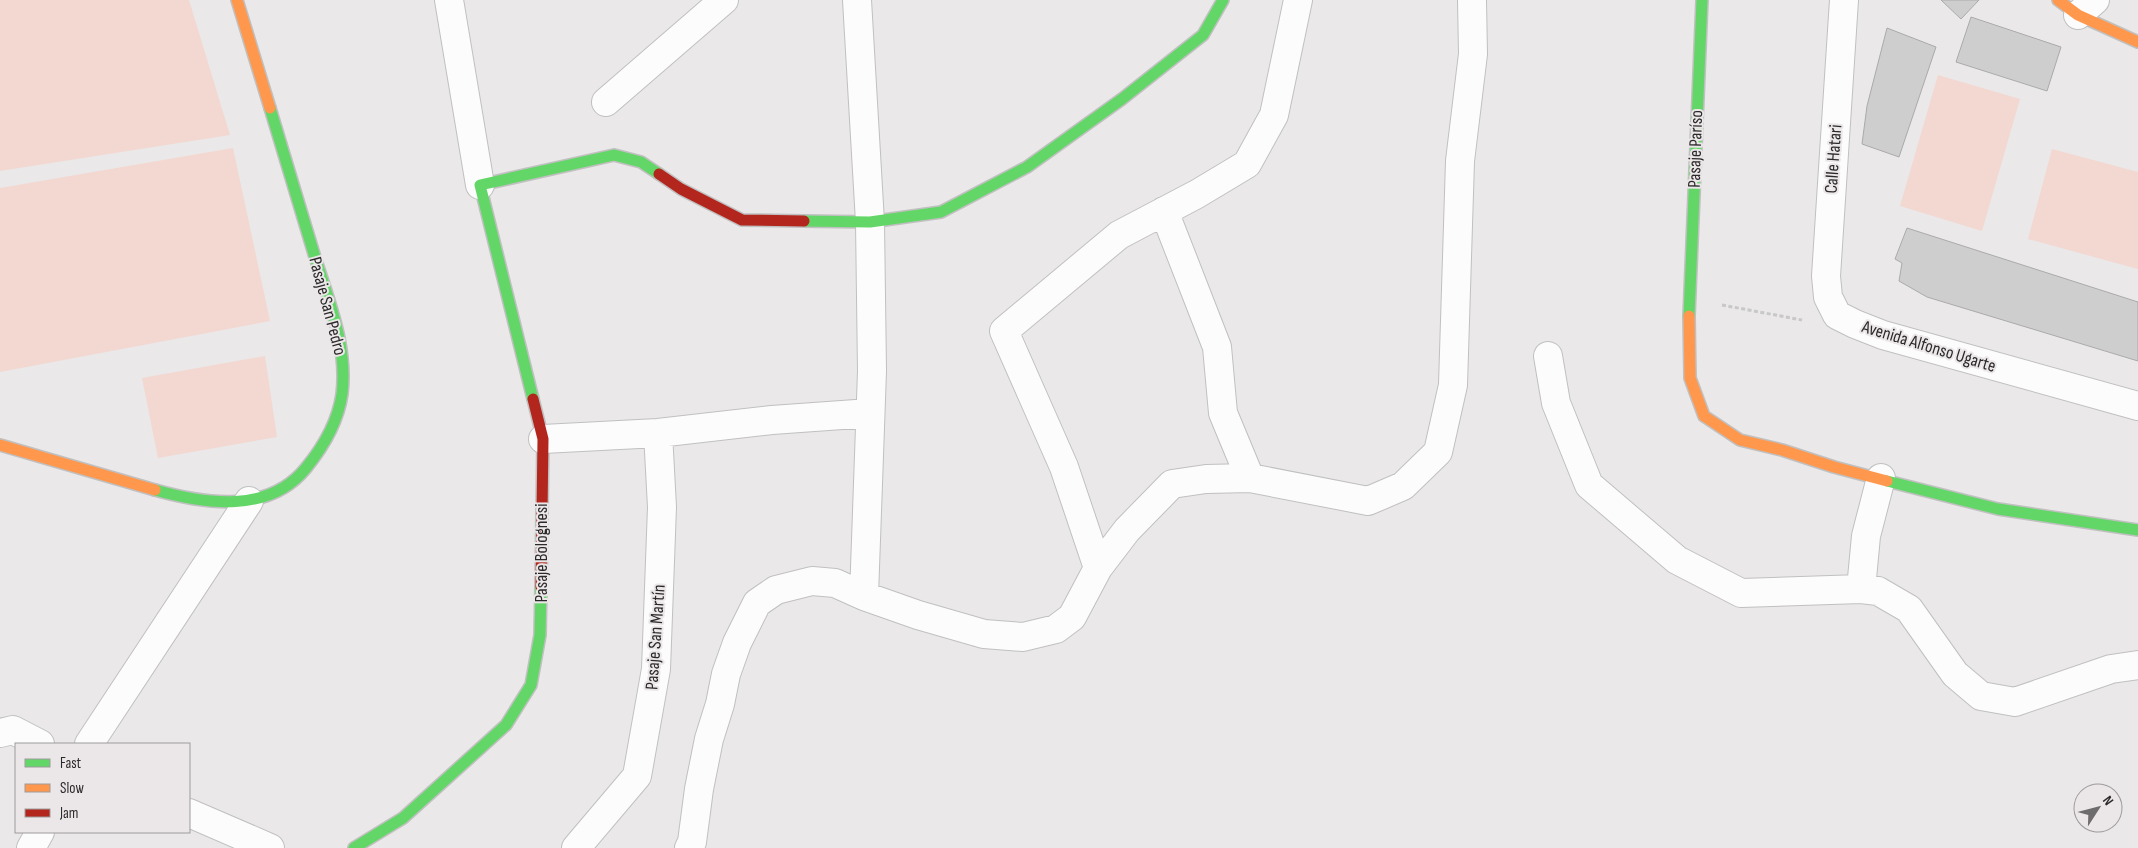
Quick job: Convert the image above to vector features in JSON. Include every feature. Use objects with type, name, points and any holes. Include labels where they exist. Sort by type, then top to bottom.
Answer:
[{"type":"street","name":"Pasaje San Pedro","points":[[0,445],[167,494],[221,504],[248,501],[272,494],[293,481],[314,459],[332,430],[342,401],[344,368],[338,332],[237,0]]},
{"type":"street","points":[[449,0],[480,185],[614,155],[641,162],[681,189],[742,220],[870,222],[941,212],[1027,167],[1122,99],[1202,35],[1223,0]]},
{"type":"street","points":[[606,102],[724,0]]},
{"type":"street","points":[[856,0],[870,222],[872,371],[864,596]]},
{"type":"street","points":[[1098,568],[1064,467],[1004,331],[1119,235],[1197,194],[1247,164],[1274,115],[1298,0]]},
{"type":"street","points":[[689,848],[692,842],[699,790],[709,740],[720,704],[726,674],[737,643],[757,603],[776,590],[812,581],[835,583],[864,596],[984,634],[1023,637],[1056,629],[1072,617],[1098,568],[1127,530],[1172,484],[1206,479],[1250,478],[1368,501],[1403,486],[1438,452],[1453,385],[1460,160],[1473,54],[1472,0]]},
{"type":"street","name":"Pasaje Paríso","points":[[1702,0],[1689,299],[1690,378],[1704,416],[1740,440],[1998,509],[2138,530]]},
{"type":"street","name":"Calle Hatari","points":[[1837,315],[1828,297],[1826,276],[1844,0]]},
{"type":"street","points":[[2077,5],[2138,42]]},
{"type":"street","name":"Pasaje Bolognesi","points":[[354,848],[403,818],[506,725],[531,685],[540,635],[543,439],[480,185]]},
{"type":"street","points":[[1164,211],[1217,347],[1222,413],[1250,478]]},
{"type":"street","name":"Avenida Alfonso Ugarte","points":[[1837,315],[1883,335],[2138,406]]},
{"type":"street","points":[[1548,356],[1556,402],[1589,485],[1677,560],[1741,593],[1861,588],[1878,591],[1909,609],[1955,674],[1981,696],[2015,702],[2111,669],[2138,664]]},
{"type":"street","points":[[543,439],[658,433],[772,420],[870,414]]},
{"type":"street","name":"Pasaje San Martín","points":[[576,848],[612,808],[637,776],[656,669],[662,507],[658,433]]},
{"type":"street","points":[[1861,588],[1866,536],[1880,478]]},
{"type":"street","points":[[90,743],[248,501]]},
{"type":"street","points":[[0,733],[13,730],[38,743]]},
{"type":"street","points":[[190,813],[270,848]]},
{"type":"street","points":[[31,848],[39,833]]},
{"type":"path","points":[[1689,299],[1804,320],[1837,315]]},
{"type":"shaded area","points":[[0,0],[189,0],[230,135],[0,171]]},
{"type":"shaded area","points":[[1938,75],[2020,99],[1982,231],[1900,206]]},
{"type":"shaded area","points":[[233,148],[270,321],[0,372],[0,188]]},
{"type":"shaded area","points":[[2052,149],[2138,172],[2138,269],[2028,239]]},
{"type":"shaded area","points":[[265,356],[277,437],[158,458],[142,378]]},
{"type":"building","points":[[1941,0],[1979,0],[1961,19]]},
{"type":"building","points":[[1971,17],[2061,47],[2047,91],[1956,62]]},
{"type":"building","points":[[1887,28],[1936,47],[1899,157],[1862,144],[1867,106]]},
{"type":"building","points":[[1907,228],[2138,302],[2138,361],[1927,297],[1899,281],[1902,263],[1895,259]]},
{"type":"traffic: fast","points":[[804,221],[870,222],[941,212],[1027,167],[1122,99],[1203,35],[1223,0]]},
{"type":"traffic: fast","points":[[1689,316],[1702,0]]},
{"type":"traffic: fast","points":[[155,490],[194,499],[235,502],[255,499],[274,493],[291,483],[306,468],[319,451],[334,424],[342,394],[343,376],[336,323],[270,108]]},
{"type":"traffic: fast","points":[[533,399],[480,185],[614,155],[641,162],[659,174]]},
{"type":"traffic: fast","points":[[1887,481],[1998,509],[2138,530]]},
{"type":"traffic: fast","points":[[354,848],[403,818],[506,725],[531,685],[540,635],[541,587]]},
{"type":"traffic: slow","points":[[237,0],[270,108]]},
{"type":"traffic: slow","points":[[2058,0],[2078,15],[2138,42]]},
{"type":"traffic: slow","points":[[1689,316],[1690,378],[1704,416],[1740,440],[1782,450],[1834,467],[1887,481]]},
{"type":"traffic: slow","points":[[0,445],[155,490]]},
{"type":"traffic: jam","points":[[659,174],[681,189],[742,220],[804,221]]},
{"type":"traffic: jam","points":[[533,399],[543,439],[541,587]]}]
